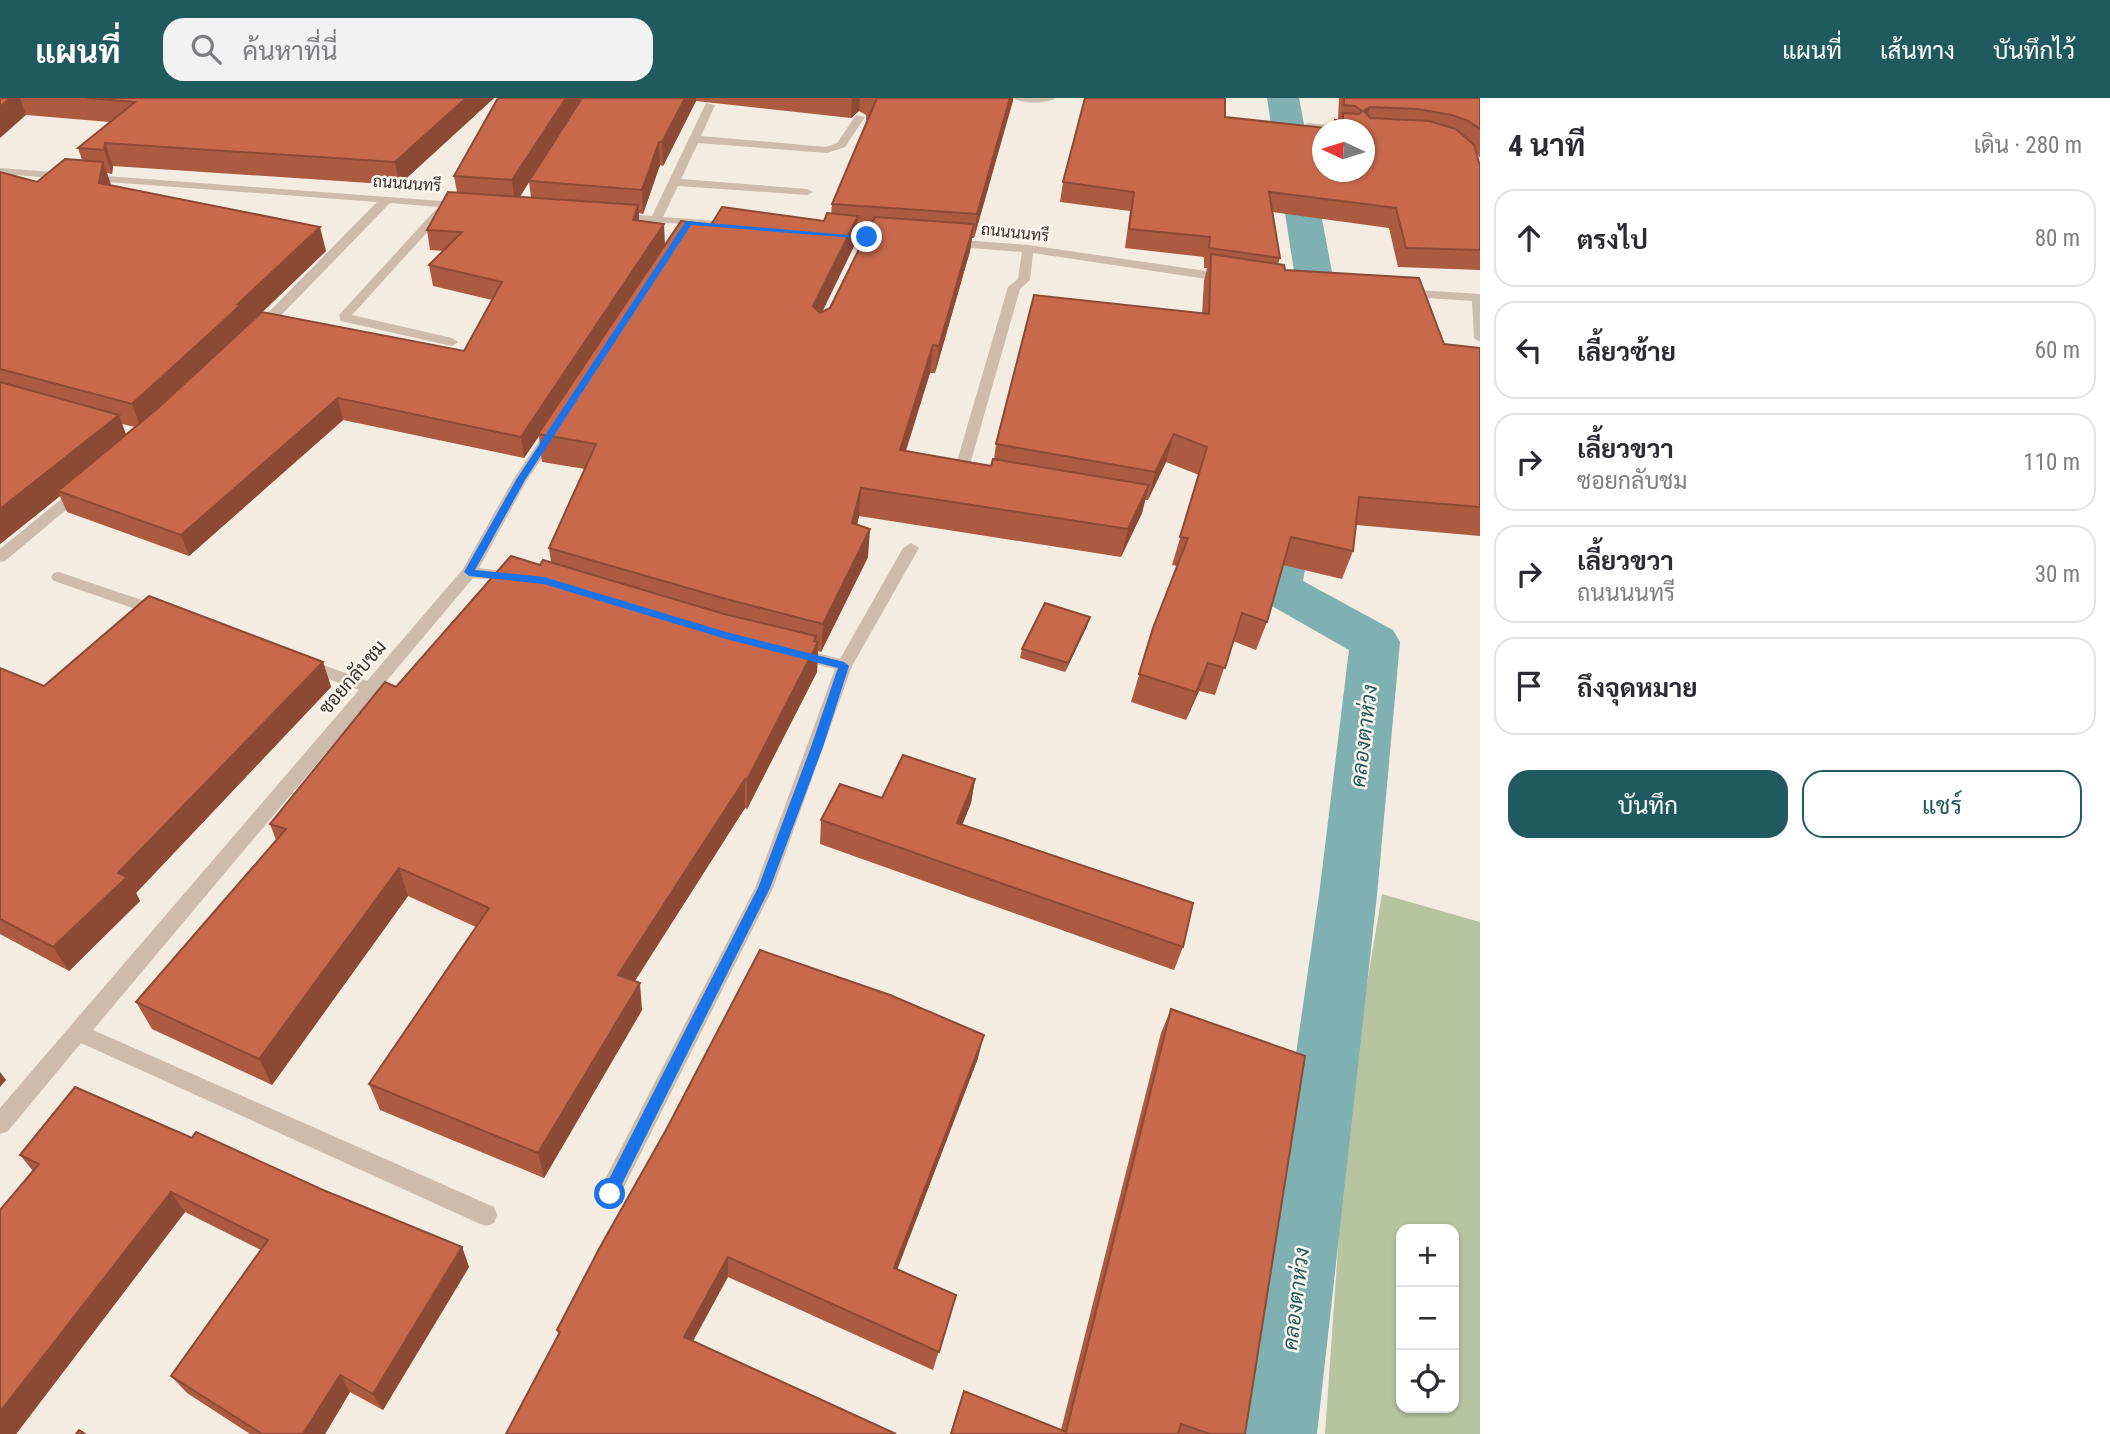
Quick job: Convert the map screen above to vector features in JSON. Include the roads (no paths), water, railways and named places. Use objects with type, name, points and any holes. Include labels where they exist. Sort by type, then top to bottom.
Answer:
[{"type":"street","points":[[1018,98],[1051,98]]},
{"type":"street","points":[[656,220],[710,105]]},
{"type":"street","points":[[693,139],[827,150],[841,145],[860,117]]},
{"type":"street","points":[[1308,126],[1312,126]]},
{"type":"street","name":"ถนนนนทรี","points":[[0,171],[471,206]]},
{"type":"street","points":[[674,182],[807,192]]},
{"type":"street","points":[[245,344],[387,199]]},
{"type":"street","points":[[447,204],[345,315],[346,318],[452,342]]},
{"type":"street","points":[[602,216],[656,220],[685,228],[744,227]]},
{"type":"street","name":"ถนนนนทรี","points":[[934,242],[1028,249],[1242,280]]},
{"type":"street","points":[[985,480],[964,474],[962,468],[1014,288],[1024,280],[1028,249]]},
{"type":"street","points":[[1388,292],[1479,298],[1480,338]]},
{"type":"street","name":"ซอยกลับชม","points":[[0,1124],[469,572],[520,480],[562,415]]},
{"type":"street","points":[[0,557],[93,480]]},
{"type":"street","points":[[610,1194],[764,888],[844,666],[911,548]]},
{"type":"street","points":[[469,572],[531,579]]},
{"type":"street","points":[[59,577],[176,618]]},
{"type":"street","points":[[778,649],[844,666]]},
{"type":"street","points":[[292,660],[370,688]]},
{"type":"street","points":[[79,1033],[486,1214]]},
{"type":"waterway","name":"คลองตาห่วง","points":[[1283,98],[1324,335],[1322,345]]},
{"type":"waterway","name":"คลองตาห่วง","points":[[1279,1434],[1348,895],[1375,642],[1278,588],[1295,495]]}]
